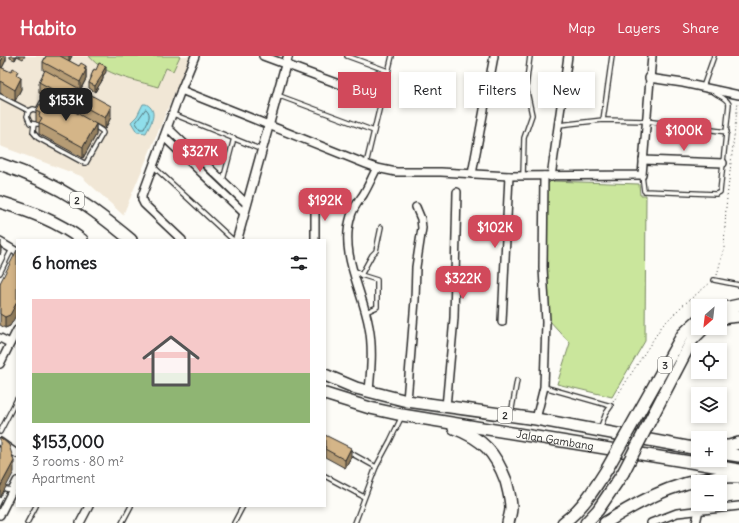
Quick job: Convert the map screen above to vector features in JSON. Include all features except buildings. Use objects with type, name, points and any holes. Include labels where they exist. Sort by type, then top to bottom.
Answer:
[{"type":"highway","name":"2","points":[[0,164],[52,186],[79,201],[130,239]]},
{"type":"highway","points":[[0,202],[58,224],[80,239]]},
{"type":"highway","points":[[727,308],[739,305]]},
{"type":"highway","points":[[727,318],[739,316]]},
{"type":"highway","name":"3","points":[[563,523],[586,500],[607,469],[683,334],[691,327]]},
{"type":"highway","points":[[586,523],[598,510],[623,473],[692,340],[697,335]]},
{"type":"highway","name":"Jalan Gambang","points":[[326,376],[356,388],[408,401],[536,419],[691,447]]},
{"type":"highway","name":"Jalan Gambang","points":[[326,394],[370,408],[402,415],[739,470]]},
{"type":"highway","points":[[431,419],[468,433],[484,444],[496,459],[508,489],[511,508],[508,523]]},
{"type":"highway","points":[[727,446],[739,443]]},
{"type":"highway","points":[[727,454],[739,456]]},
{"type":"highway","points":[[605,523],[658,493],[683,483],[712,477],[739,477]]},
{"type":"street","points":[[181,239],[144,204],[142,196],[195,56]]},
{"type":"street","points":[[264,56],[338,84]]},
{"type":"street","points":[[237,239],[288,56]]},
{"type":"street","points":[[472,174],[494,56]]},
{"type":"street","points":[[536,419],[544,387],[546,322],[543,268],[548,176],[559,124],[568,56]]},
{"type":"street","points":[[181,90],[366,164],[396,172],[441,172],[509,176],[642,176],[652,56]]},
{"type":"street","points":[[649,78],[739,95]]},
{"type":"street","points":[[168,128],[247,204]]},
{"type":"street","points":[[164,137],[244,213]]},
{"type":"street","points":[[643,160],[724,163]]},
{"type":"street","points":[[369,391],[372,355],[370,328],[351,268],[347,236],[350,217],[355,205],[363,194],[377,168]]},
{"type":"street","points":[[502,322],[509,176]]},
{"type":"street","points":[[446,407],[454,318],[457,192]]},
{"type":"street","points":[[315,205],[316,239]]},
{"type":"street","points":[[408,401],[416,267],[422,228],[421,219],[416,207]]},
{"type":"street","points":[[0,242],[15,250]]},
{"type":"street","points":[[0,364],[14,345],[16,335]]},
{"type":"street","points":[[0,338],[14,345]]},
{"type":"street","points":[[0,442],[16,453]]},
{"type":"street","points":[[0,514],[16,483]]},
{"type":"street","points":[[727,507],[739,506]]},
{"type":"street","points":[[80,523],[88,507]]},
{"type":"street","points":[[651,523],[677,513],[692,511]]},
{"type":"street","points":[[696,523],[699,511]]},
{"type":"lane","points":[[347,56],[388,71],[392,56]]},
{"type":"lane","points":[[523,176],[524,138],[532,115],[526,87],[530,56]]},
{"type":"lane","points":[[603,120],[612,56]]},
{"type":"lane","points":[[642,176],[644,191],[716,194],[720,192],[729,104],[727,100],[714,94],[707,88],[714,56]]},
{"type":"lane","points":[[278,95],[374,131]]},
{"type":"lane","points":[[0,96],[29,111],[33,109],[38,110],[42,114]]},
{"type":"lane","points":[[38,110],[44,99],[60,107]]},
{"type":"lane","points":[[366,164],[380,108]]},
{"type":"lane","points":[[29,111],[27,118],[30,123],[36,124],[33,132],[38,138],[84,163],[86,163],[103,133],[100,129],[87,122]]},
{"type":"lane","points":[[172,114],[263,150]]},
{"type":"lane","points":[[559,124],[603,120],[646,122],[727,132]]},
{"type":"lane","points":[[223,181],[234,138]]},
{"type":"lane","points":[[153,166],[232,239]]},
{"type":"lane","points":[[361,275],[372,255],[376,251],[381,227]]},
{"type":"lane","points":[[0,273],[15,250]]},
{"type":"lane","points":[[351,268],[361,275],[377,280],[377,307],[366,312]]},
{"type":"lane","points":[[714,280],[739,285]]},
{"type":"lane","points":[[510,416],[517,380]]},
{"type":"lane","points":[[544,387],[611,406],[606,413],[599,431]]},
{"type":"lane","points":[[0,432],[16,401]]},
{"type":"lane","points":[[355,523],[376,467],[402,415]]},
{"type":"lane","points":[[342,449],[376,467]]},
{"type":"lane","points":[[326,477],[364,497]]},
{"type":"lane","points":[[0,488],[12,490]]},
{"type":"lane","points":[[27,523],[35,507]]},
{"type":"lane","points":[[122,523],[130,507]]},
{"type":"lane","points":[[234,523],[242,507]]},
{"type":"path","points":[[611,406],[662,326],[682,306],[714,280],[718,274],[724,248],[726,207],[739,95]]},
{"type":"shaded area","points":[[0,56],[190,56],[123,215],[81,176],[0,146]]},
{"type":"green space","points":[[89,56],[180,56],[173,71],[166,68],[158,87],[112,73],[96,63]]},
{"type":"green space","points":[[551,181],[639,184],[640,195],[646,195],[645,341],[612,397],[557,384],[570,343],[548,319],[547,185]]},
{"type":"water","points":[[143,104],[150,107],[153,114],[152,121],[146,133],[137,132],[131,122],[137,116]]}]
